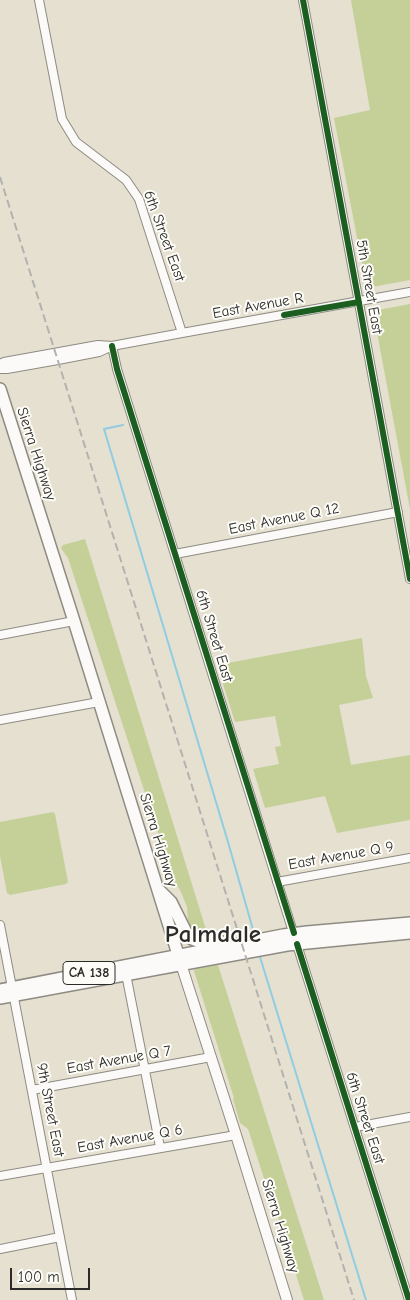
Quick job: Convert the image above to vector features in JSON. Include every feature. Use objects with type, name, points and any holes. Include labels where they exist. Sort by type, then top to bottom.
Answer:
[{"type":"highway","name":"Sierra Highway","points":[[0,389],[159,890],[179,960]]},
{"type":"highway","points":[[159,890],[171,902],[186,932],[192,939],[197,941],[219,941],[231,945]]},
{"type":"highway","name":"CA 138","points":[[0,990],[13,992],[126,974],[231,945],[410,923]]},
{"type":"highway","name":"CA 138","points":[[0,998],[13,992],[295,938],[410,933]]},
{"type":"main road","name":"Sierra Highway","points":[[179,960],[236,1134],[287,1300]]},
{"type":"street","name":"6th Street East","points":[[39,0],[62,119],[76,142],[126,180],[139,199],[182,332]]},
{"type":"street","name":"5th Street East","points":[[303,0],[410,579]]},
{"type":"street","name":"East Avenue R","points":[[0,368],[7,369],[99,352],[112,346],[182,332],[410,292]]},
{"type":"street","name":"East Avenue R","points":[[0,364],[98,344],[112,346]]},
{"type":"street","name":"6th Street East","points":[[112,346],[117,369],[277,882],[410,1300]]},
{"type":"street","name":"East Avenue Q 12","points":[[175,554],[398,512]]},
{"type":"street","points":[[0,635],[74,621]]},
{"type":"street","points":[[0,720],[99,702]]},
{"type":"street","name":"East Avenue Q 9","points":[[277,882],[410,858]]},
{"type":"street","name":"9th Street East","points":[[0,925],[72,1300]]},
{"type":"street","points":[[126,974],[160,1147]]},
{"type":"street","name":"East Avenue Q 7","points":[[32,1090],[211,1057]]},
{"type":"street","points":[[355,1127],[410,1117]]},
{"type":"street","name":"East Avenue Q 6","points":[[0,1176],[236,1134]]},
{"type":"street","points":[[0,1249],[60,1237]]},
{"type":"green space","points":[[351,0],[410,0],[410,280],[372,287],[366,284],[334,118],[370,110]]},
{"type":"green space","points":[[410,304],[410,509],[373,311]]},
{"type":"green space","points":[[85,539],[208,936],[200,937],[191,930],[187,907],[181,892],[176,883],[174,883],[68,558],[61,548],[63,545]]},
{"type":"green space","points":[[362,638],[366,676],[373,698],[339,705],[351,765],[410,755],[410,820],[337,833],[325,796],[265,808],[253,769],[279,764],[275,747],[281,746],[275,716],[235,722],[217,665]]},
{"type":"green space","points":[[53,812],[55,814],[68,882],[66,884],[10,895],[7,893],[0,856],[0,822]]},
{"type":"green space","points":[[218,965],[324,1300],[304,1300],[248,1129],[240,1123],[194,971],[195,969]]},
{"type":"waterway","points":[[123,425],[104,429],[254,933]]},
{"type":"waterway","points":[[260,957],[366,1300]]},
{"type":"railway","points":[[0,177],[354,1300]]},
{"type":"cycle path","points":[[303,0],[410,579]]},
{"type":"cycle path","points":[[284,315],[359,302]]},
{"type":"cycle path","points":[[112,346],[117,369],[294,933]]},
{"type":"cycle path","points":[[297,944],[409,1300]]},
{"type":"district","name":"Palmdale","points":[[213,935]]}]
